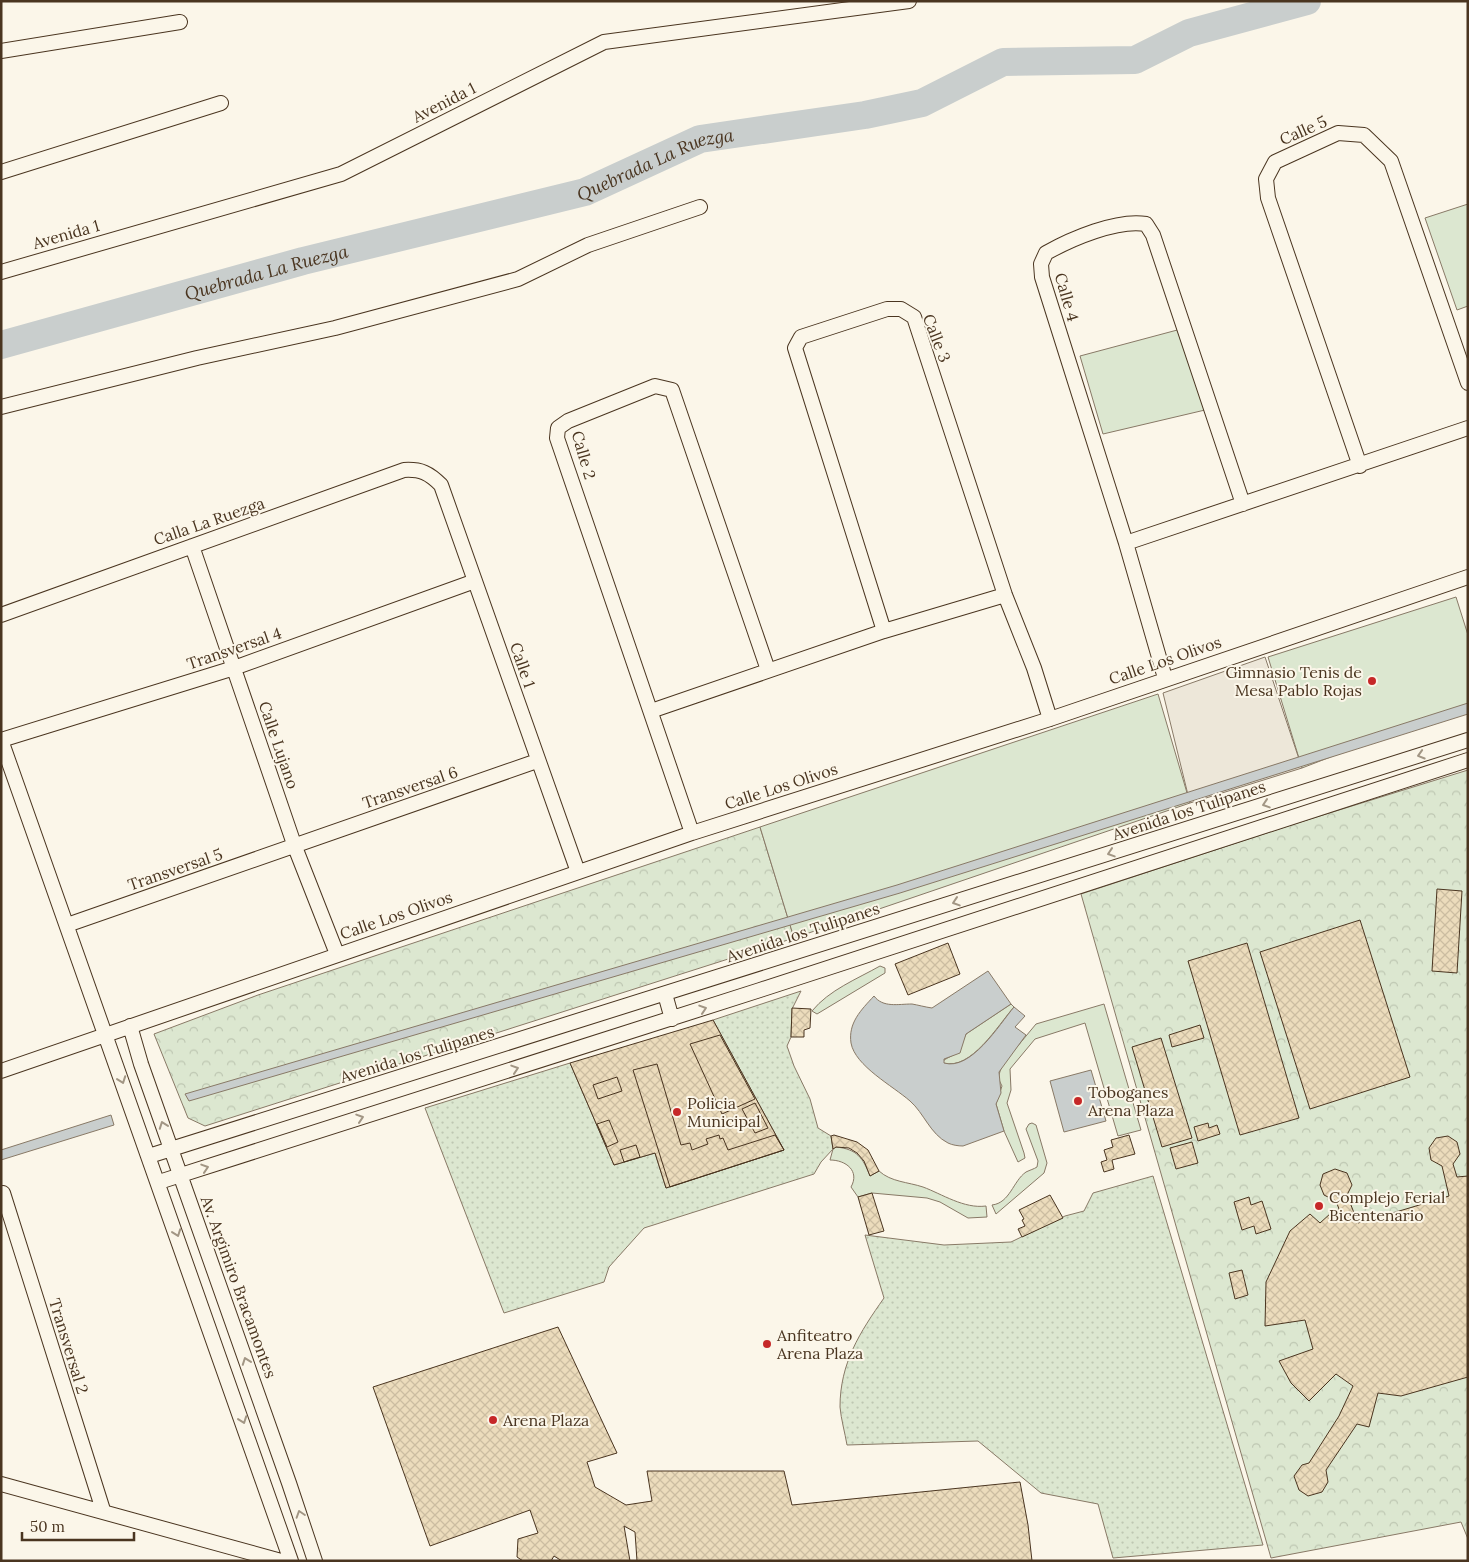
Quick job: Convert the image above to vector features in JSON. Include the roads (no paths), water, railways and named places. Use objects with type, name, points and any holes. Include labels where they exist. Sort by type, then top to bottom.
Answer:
[{"type":"street","name":"Avenida 1","points":[[1,272],[336,176],[604,42],[850,4],[908,1]]},
{"type":"street","points":[[1,50],[180,22]]},
{"type":"street","points":[[1,172],[221,103]]},
{"type":"street","name":"Calle 5","points":[[1360,466],[1268,198],[1266,180],[1274,162],[1338,133],[1364,135],[1379,147],[1391,161],[1468,383]]},
{"type":"street","points":[[1,407],[188,360],[334,328],[518,278],[588,245],[700,207]]},
{"type":"street","name":"Calle 4","points":[[1165,678],[1126,543],[1042,277],[1041,264],[1046,253],[1056,247],[1119,224],[1134,222],[1146,224],[1153,235],[1243,504]]},
{"type":"street","name":"Calle 3","points":[[884,631],[795,348],[801,337],[887,309],[901,309],[914,317],[1005,594],[1034,668],[1050,719]]},
{"type":"street","name":"Calle 2","points":[[692,833],[557,438],[558,428],[568,421],[655,386],[672,390],[768,670]]},
{"type":"street","points":[[1126,543],[1360,466],[1468,428]]},
{"type":"street","name":"Calla La Ruezga","points":[[1,615],[404,470],[418,470],[430,473]]},
{"type":"street","name":"Calle 1","points":[[430,473],[442,485],[537,761],[578,872]]},
{"type":"street","name":"Calle Lujano","points":[[192,546],[295,846],[337,954]]},
{"type":"street","name":"Calle Los Olivos","points":[[1,1070],[692,833],[1050,719],[1165,678],[1468,577]]},
{"type":"street","name":"Transversal 4","points":[[1,740],[234,668],[475,581]]},
{"type":"street","points":[[651,711],[884,631],[1005,594]]},
{"type":"street","points":[[1,740],[291,1561]]},
{"type":"street","name":"Avenida los Tulipanes","points":[[149,1156],[1468,740]]},
{"type":"street","points":[[158,1182],[672,1018],[1468,760]]},
{"type":"street","name":"Transversal 6","points":[[295,846],[537,761]]},
{"type":"street","name":"Transversal 5","points":[[67,924],[295,846]]},
{"type":"street","points":[[665,994],[672,1018]]},
{"type":"street","name":"Av. Argimiro Bracamontes","points":[[130,1026],[140,1064],[315,1561]]},
{"type":"street","name":"Transversal 2","points":[[3,1193],[103,1510]]},
{"type":"street","points":[[1,1484],[103,1510],[281,1561]]},
{"type":"waterway","name":"Quebrada La Ruezga","points":[[1,345],[303,261],[585,192],[700,139],[865,115],[922,103],[1003,62],[1135,60],[1189,33],[1307,1]]},
{"type":"place","name":"Gimnasio Tenis de Mesa Pablo Rojas","points":[[1372,681]]},
{"type":"place","name":"Toboganes Arena Plaza","points":[[1078,1101]]},
{"type":"place","name":"Policia Municipal","points":[[677,1112]]},
{"type":"place","name":"Complejo Ferial Bicentenario","points":[[1319,1206]]},
{"type":"place","name":"Anfiteatro Arena Plaza","points":[[767,1344]]},
{"type":"place","name":"Arena Plaza","points":[[493,1420]]}]
